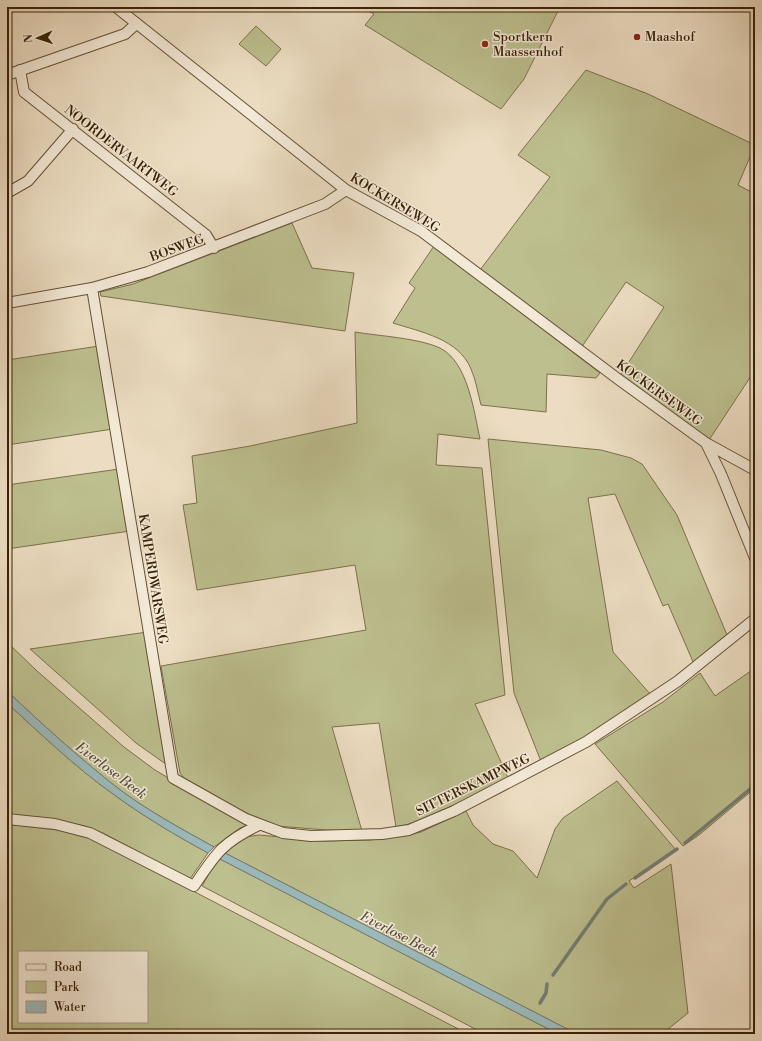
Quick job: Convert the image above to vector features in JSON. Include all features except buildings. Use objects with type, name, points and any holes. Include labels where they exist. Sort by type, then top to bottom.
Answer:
[{"type":"street","name":"KOCKERSEWEG","points":[[116,7],[346,190],[421,231],[706,443],[755,470]]},
{"type":"street","points":[[7,75],[125,34],[136,24]]},
{"type":"street","name":"NOORDERVAARTWEG","points":[[20,70],[24,92],[206,235],[214,248]]},
{"type":"street","points":[[7,193],[28,181],[73,129]]},
{"type":"street","name":"BOSWEG","points":[[7,303],[92,288],[148,272],[214,248],[325,204],[346,190]]},
{"type":"street","name":"KAMPERDWARSWEG","points":[[92,288],[173,778],[259,825]]},
{"type":"street","name":"KOCKERSEWEG","points":[[706,443],[721,474],[755,558]]},
{"type":"street","name":"SITTERSKAMPWEG","points":[[259,825],[283,833],[311,836],[382,834],[409,830],[454,811],[586,742],[678,681],[755,619]]},
{"type":"street","points":[[7,819],[55,824],[90,833],[194,886],[212,859],[223,847],[237,835],[259,825]]},
{"type":"green space","name":"Sportkern Maassenhof","points":[[361,7],[560,7],[524,79],[501,109],[365,25],[374,14]]},
{"type":"green space","points":[[256,26],[281,49],[266,66],[239,44]]},
{"type":"green space","points":[[586,70],[648,94],[755,145],[738,185],[755,194],[755,370],[709,440],[620,376],[664,307],[626,282],[581,348],[480,270],[550,177],[518,155]]},
{"type":"green space","points":[[292,223],[312,268],[354,273],[345,331],[101,296],[100,292],[133,284]]},
{"type":"green space","points":[[434,246],[600,373],[596,378],[547,374],[546,412],[481,405],[476,382],[471,369],[458,350],[438,338],[393,323],[415,288],[409,283]]},
{"type":"green space","points":[[355,332],[421,342],[440,348],[450,355],[457,364],[468,389],[480,439],[438,434],[436,465],[482,468],[505,695],[475,704],[509,780],[414,823],[396,827],[379,723],[332,727],[362,831],[277,826],[242,811],[184,778],[180,773],[161,666],[366,630],[355,565],[197,590],[183,505],[197,503],[192,456],[250,446],[357,423]]},
{"type":"green space","points":[[99,346],[113,429],[7,445],[7,360]]},
{"type":"green space","points":[[488,439],[601,450],[631,458],[642,464],[677,515],[727,635],[694,664],[668,604],[663,606],[615,494],[588,498],[613,652],[652,696],[542,764],[514,693]]},
{"type":"green space","points":[[119,469],[130,531],[7,549],[7,485]]},
{"type":"green space","points":[[147,632],[170,767],[136,743],[30,649]]},
{"type":"green space","points":[[7,642],[37,671],[124,747],[155,770],[239,820],[246,826],[240,828],[214,847],[151,811],[115,786],[60,740],[7,691]]},
{"type":"green space","points":[[755,668],[755,788],[699,835],[683,846],[595,744],[663,702],[700,673],[715,696]]},
{"type":"green space","points":[[7,703],[58,750],[99,784],[148,818],[208,853],[190,879],[103,833],[84,826],[55,820],[7,815]]},
{"type":"green space","points":[[617,781],[676,850],[629,881],[634,888],[671,864],[688,1013],[662,1034],[577,1034],[223,852],[245,837],[259,835],[324,841],[370,840],[396,837],[421,832],[466,811],[473,825],[493,844],[513,851],[537,878],[555,829],[563,818]]},
{"type":"green space","points":[[7,824],[76,832],[93,839],[468,1034],[7,1034]]},
{"type":"green space","points":[[218,858],[558,1034],[477,1034],[477,1030],[202,886]]},
{"type":"water","points":[[7,691],[60,740],[115,786],[151,811],[214,847],[208,853],[148,818],[99,784],[58,750],[7,703]]},
{"type":"water","points":[[223,852],[577,1034],[558,1034],[218,858]]},
{"type":"waterway","points":[[685,843],[755,785]]},
{"type":"waterway","points":[[635,878],[677,849]]},
{"type":"waterway","points":[[553,975],[607,899],[626,884]]},
{"type":"waterway","points":[[540,1003],[546,993],[547,984]]},
{"type":"place","name":"Maashof","points":[[637,37]]},
{"type":"place","name":"Sportkern Maassenhof","points":[[485,44]]},
{"type":"water label","name":"Everlose Beek","points":[[111,771]]},
{"type":"water label","name":"Everlose Beek","points":[[399,935]]}]
